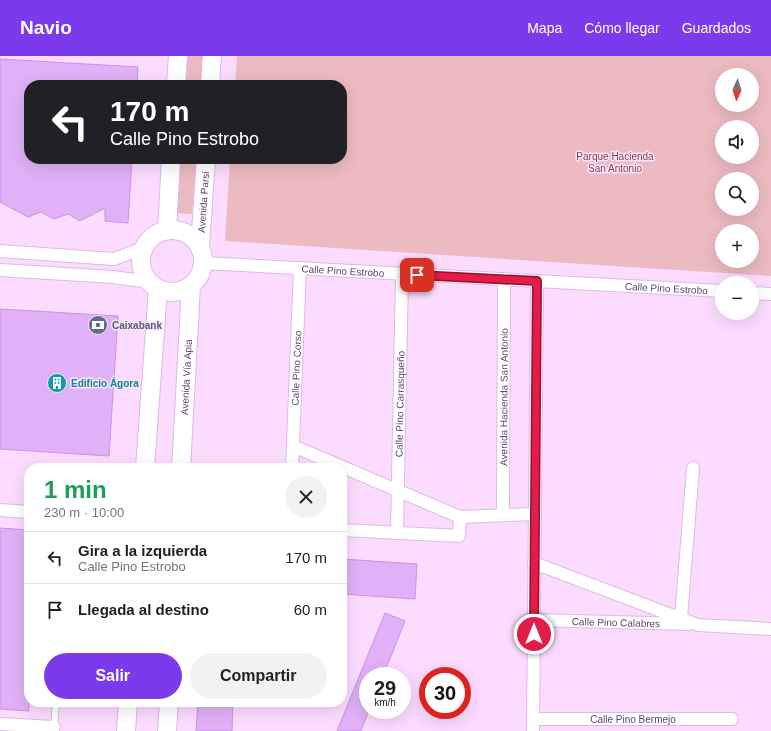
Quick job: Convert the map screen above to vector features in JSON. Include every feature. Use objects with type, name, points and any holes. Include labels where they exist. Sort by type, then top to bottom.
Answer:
[{"type":"street","points":[[176,80],[178,56]]},
{"type":"street","points":[[210,80],[212,56]]},
{"type":"street","points":[[167,230],[171,164]]},
{"type":"street","name":"Avenida Parsi","points":[[202,254],[206,164]]},
{"type":"street","points":[[0,270],[112,277],[154,286],[175,292],[190,286],[197,280],[202,254],[194,238],[186,233],[176,230],[167,230],[157,233],[149,239],[143,248],[141,266],[144,275],[154,286],[145,463]]},
{"type":"street","points":[[0,251],[114,259],[143,248]]},
{"type":"street","name":"Calle Pino Estrobo","points":[[202,254],[300,268],[715,291]]},
{"type":"street","name":"Calle Pino Corso","points":[[292,463],[300,268]]},
{"type":"street","name":"Calle Pino Carrasqueño","points":[[397,533],[402,274]]},
{"type":"street","name":"Avenida Hacienda San Antonio","points":[[503,515],[504,279]]},
{"type":"street","points":[[533,725],[537,281]]},
{"type":"street","name":"Avenida Vía Apia","points":[[181,463],[190,286]]},
{"type":"street","points":[[759,293],[771,294]]},
{"type":"street","points":[[293,446],[335,463]]},
{"type":"street","points":[[347,468],[460,517],[535,514]]},
{"type":"street","points":[[681,618],[693,468]]},
{"type":"street","points":[[0,510],[24,512]]},
{"type":"street","points":[[347,530],[459,536],[460,517]]},
{"type":"street","points":[[534,563],[698,624],[771,629]]},
{"type":"street","name":"Calle Pino Calabres","points":[[534,620],[698,624]]},
{"type":"street","points":[[126,731],[128,707]]},
{"type":"street","points":[[167,731],[169,707]]},
{"type":"street","name":"Calle Pino Bermejo","points":[[533,725],[732,719]]},
{"type":"street","points":[[0,724],[54,727]]},
{"type":"lane","points":[[54,727],[56,707]]},
{"type":"green space","points":[[187,56],[202,56],[201,80],[185,80]]},
{"type":"green space","name":"Parque Hacienda San Antonio","points":[[237,56],[771,56],[771,276],[225,241],[230,164],[347,164],[347,80],[235,80]]},
{"type":"green space","points":[[180,164],[196,164],[192,214],[177,213]]},
{"type":"building","points":[[0,59],[138,67],[137,80],[24,80],[24,164],[132,164],[128,223],[105,221],[105,208],[80,221],[68,214],[54,219],[41,212],[28,217],[0,202]]},
{"type":"building","name":"Edificio Ágora","points":[[0,309],[118,316],[109,456],[0,449]]},
{"type":"building","points":[[0,528],[24,530],[24,707],[29,707],[29,711],[0,709]]},
{"type":"building","points":[[347,559],[417,564],[415,599],[347,594]]},
{"type":"building","points":[[385,613],[405,621],[387,667],[363,667]]},
{"type":"building","points":[[359,677],[359,719],[366,719],[361,731],[337,731]]},
{"type":"building","points":[[198,707],[233,707],[232,731],[196,731]]},
{"type":"place","name":"Caixabank","points":[[98,325]]},
{"type":"place","name":"Edificio Ágora","points":[[57,383]]},
{"type":"route","points":[[417,275],[537,281],[534,634]]}]
